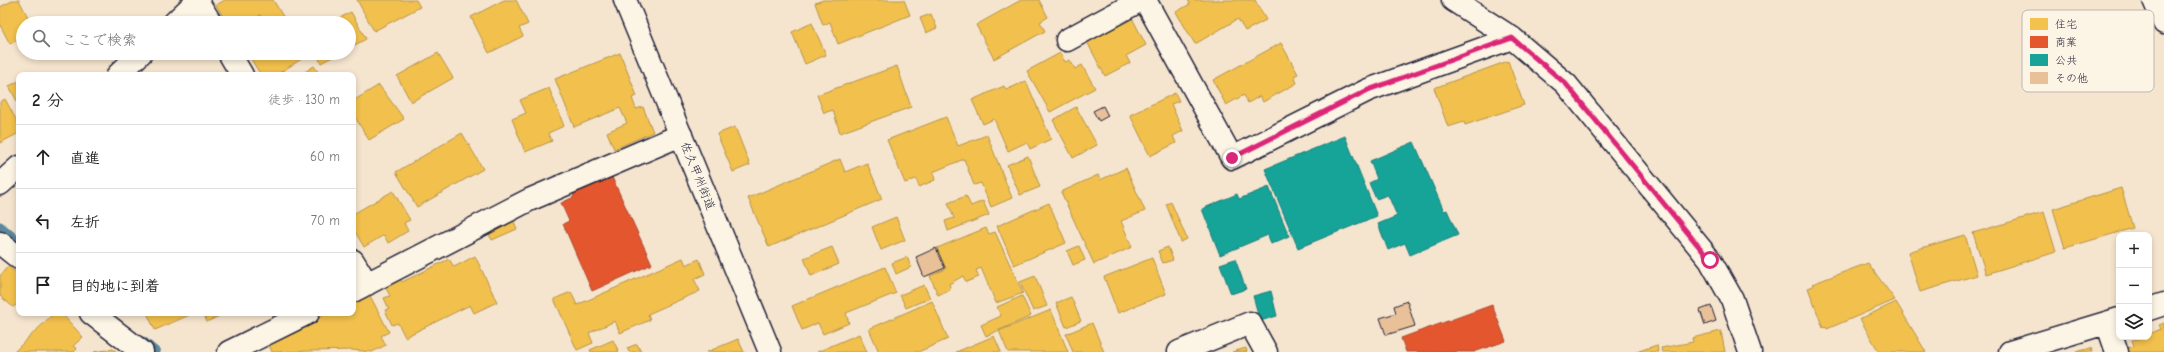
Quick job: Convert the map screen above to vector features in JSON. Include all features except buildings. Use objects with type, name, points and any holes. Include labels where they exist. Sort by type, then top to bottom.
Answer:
[{"type":"street","points":[[181,16],[198,0],[207,16]]},
{"type":"street","name":"佐久甲州街道","points":[[625,0],[770,352]]},
{"type":"street","points":[[1067,40],[1141,0]]},
{"type":"street","points":[[1145,0],[1232,158],[1368,90],[1512,38]]},
{"type":"street","points":[[1453,0],[1512,38],[1566,84],[1710,260],[1732,299],[1750,352]]},
{"type":"street","points":[[2154,0],[2164,23]]},
{"type":"street","points":[[121,72],[134,60]]},
{"type":"street","points":[[233,60],[240,72]]},
{"type":"street","points":[[356,272],[360,287],[529,200],[681,135]]},
{"type":"street","points":[[0,184],[16,170]]},
{"type":"street","points":[[0,243],[16,256]]},
{"type":"street","points":[[2152,308],[2164,304]]},
{"type":"street","points":[[95,316],[142,352]]},
{"type":"street","points":[[229,352],[302,316]]},
{"type":"street","points":[[2010,352],[2113,321],[2117,352]]},
{"type":"street","points":[[1180,352],[1250,323],[1266,352]]},
{"type":"waterway","points":[[0,226],[16,239]]},
{"type":"waterway","points":[[143,341],[156,352]]},
{"type":"route","points":[[1232,158],[1368,90],[1512,38],[1566,84],[1710,260]]}]
